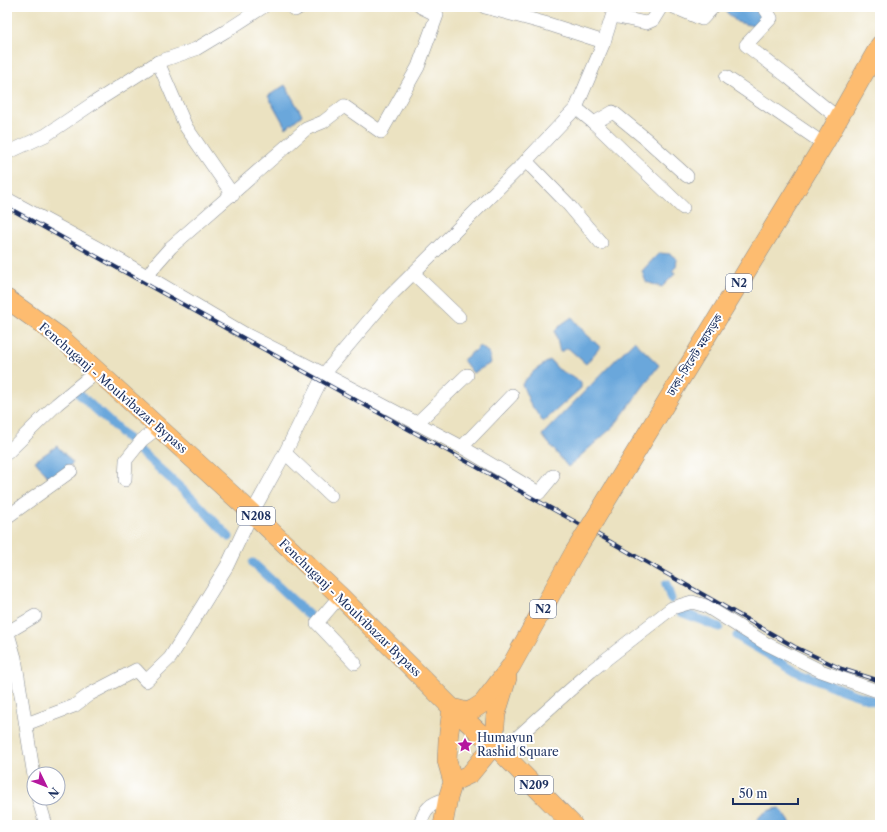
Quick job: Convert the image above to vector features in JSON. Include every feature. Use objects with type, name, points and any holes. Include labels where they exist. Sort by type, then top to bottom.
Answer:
[{"type":"highway","name":"ঢাকা-সিলেট মহাসড়ক","points":[[452,708],[467,712],[483,703],[511,666],[574,553],[824,144],[879,50]]},
{"type":"highway","name":"Fenchuganj - Moulvibazar Bypass","points":[[7,298],[60,337],[159,427],[340,596],[452,708],[497,749]]},
{"type":"highway","name":"ঢাকা-সিলেট মহাসড়ক","points":[[497,749],[496,714],[511,666]]},
{"type":"highway","points":[[443,825],[450,790],[447,761],[452,708]]},
{"type":"highway","points":[[450,790],[497,749]]},
{"type":"highway","name":"N209","points":[[497,749],[574,825]]},
{"type":"street","points":[[7,153],[46,135],[158,62],[196,49],[263,7]]},
{"type":"street","points":[[291,7],[296,10],[300,7]]},
{"type":"street","points":[[148,276],[171,247],[233,195],[306,129],[323,122],[344,106],[381,132],[418,67],[439,11],[421,7]]},
{"type":"street","points":[[485,7],[548,24],[604,42]]},
{"type":"street","points":[[26,724],[74,706],[90,694],[136,670],[146,681],[170,658],[226,566],[324,374],[387,299],[526,161],[576,108],[604,42],[614,11],[646,23],[653,20],[661,7]]},
{"type":"street","points":[[674,7],[702,19],[713,7]]},
{"type":"street","points":[[764,7],[771,18],[746,44],[839,119]]},
{"type":"street","points":[[158,62],[186,127],[233,195]]},
{"type":"street","points":[[726,77],[824,144]]},
{"type":"street","points":[[576,108],[594,123],[683,208]]},
{"type":"street","points":[[594,123],[613,112],[687,176]]},
{"type":"street","points":[[526,161],[601,243]]},
{"type":"street","points":[[7,199],[148,276],[245,334],[462,447],[539,493],[554,476]]},
{"type":"street","points":[[413,273],[459,317]]},
{"type":"street","points":[[7,453],[57,404],[97,371]]},
{"type":"street","points":[[416,424],[467,375]]},
{"type":"street","points":[[462,447],[512,395]]},
{"type":"street","points":[[125,480],[126,460],[142,440],[159,427]]},
{"type":"street","points":[[285,453],[331,496]]},
{"type":"street","points":[[7,517],[71,471]]},
{"type":"street","points":[[340,596],[317,623],[355,663]]},
{"type":"street","points":[[497,749],[590,671],[672,608],[692,602],[706,606],[765,643],[821,671],[880,692]]},
{"type":"street","points":[[32,766],[26,724],[11,659],[7,631],[35,616]]},
{"type":"street","points":[[420,825],[423,813],[450,790]]},
{"type":"street","points":[[40,806],[46,825]]},
{"type":"water","points":[[721,7],[760,7],[766,15],[758,27],[737,22]]},
{"type":"water","points":[[285,85],[302,115],[286,128],[268,96]]},
{"type":"water","points":[[659,253],[670,254],[677,259],[676,267],[673,270],[675,274],[662,287],[646,282],[642,271]]},
{"type":"water","points":[[572,317],[584,332],[600,347],[586,364],[568,348],[560,352],[555,331]]},
{"type":"water","points":[[634,341],[659,365],[614,426],[568,467],[542,435]]},
{"type":"water","points":[[480,346],[489,353],[491,363],[473,373],[463,360]]},
{"type":"water","points":[[550,360],[558,369],[581,382],[581,388],[543,422],[530,403],[522,384],[534,371]]},
{"type":"water","points":[[57,446],[73,463],[51,480],[35,461]]},
{"type":"water","points":[[780,808],[792,825],[755,825],[764,813]]},
{"type":"waterway","points":[[78,393],[127,438]]},
{"type":"waterway","points":[[140,451],[196,502],[229,537]]},
{"type":"waterway","points":[[253,563],[312,618]]},
{"type":"waterway","points":[[666,584],[671,599]]},
{"type":"waterway","points":[[681,612],[719,627]]},
{"type":"waterway","points":[[737,636],[798,672],[880,703]]},
{"type":"railway","points":[[7,207],[574,521],[795,647],[842,669],[880,681]]},
{"type":"place","name":"Humayun Rashid Square","points":[[465,745]]}]
